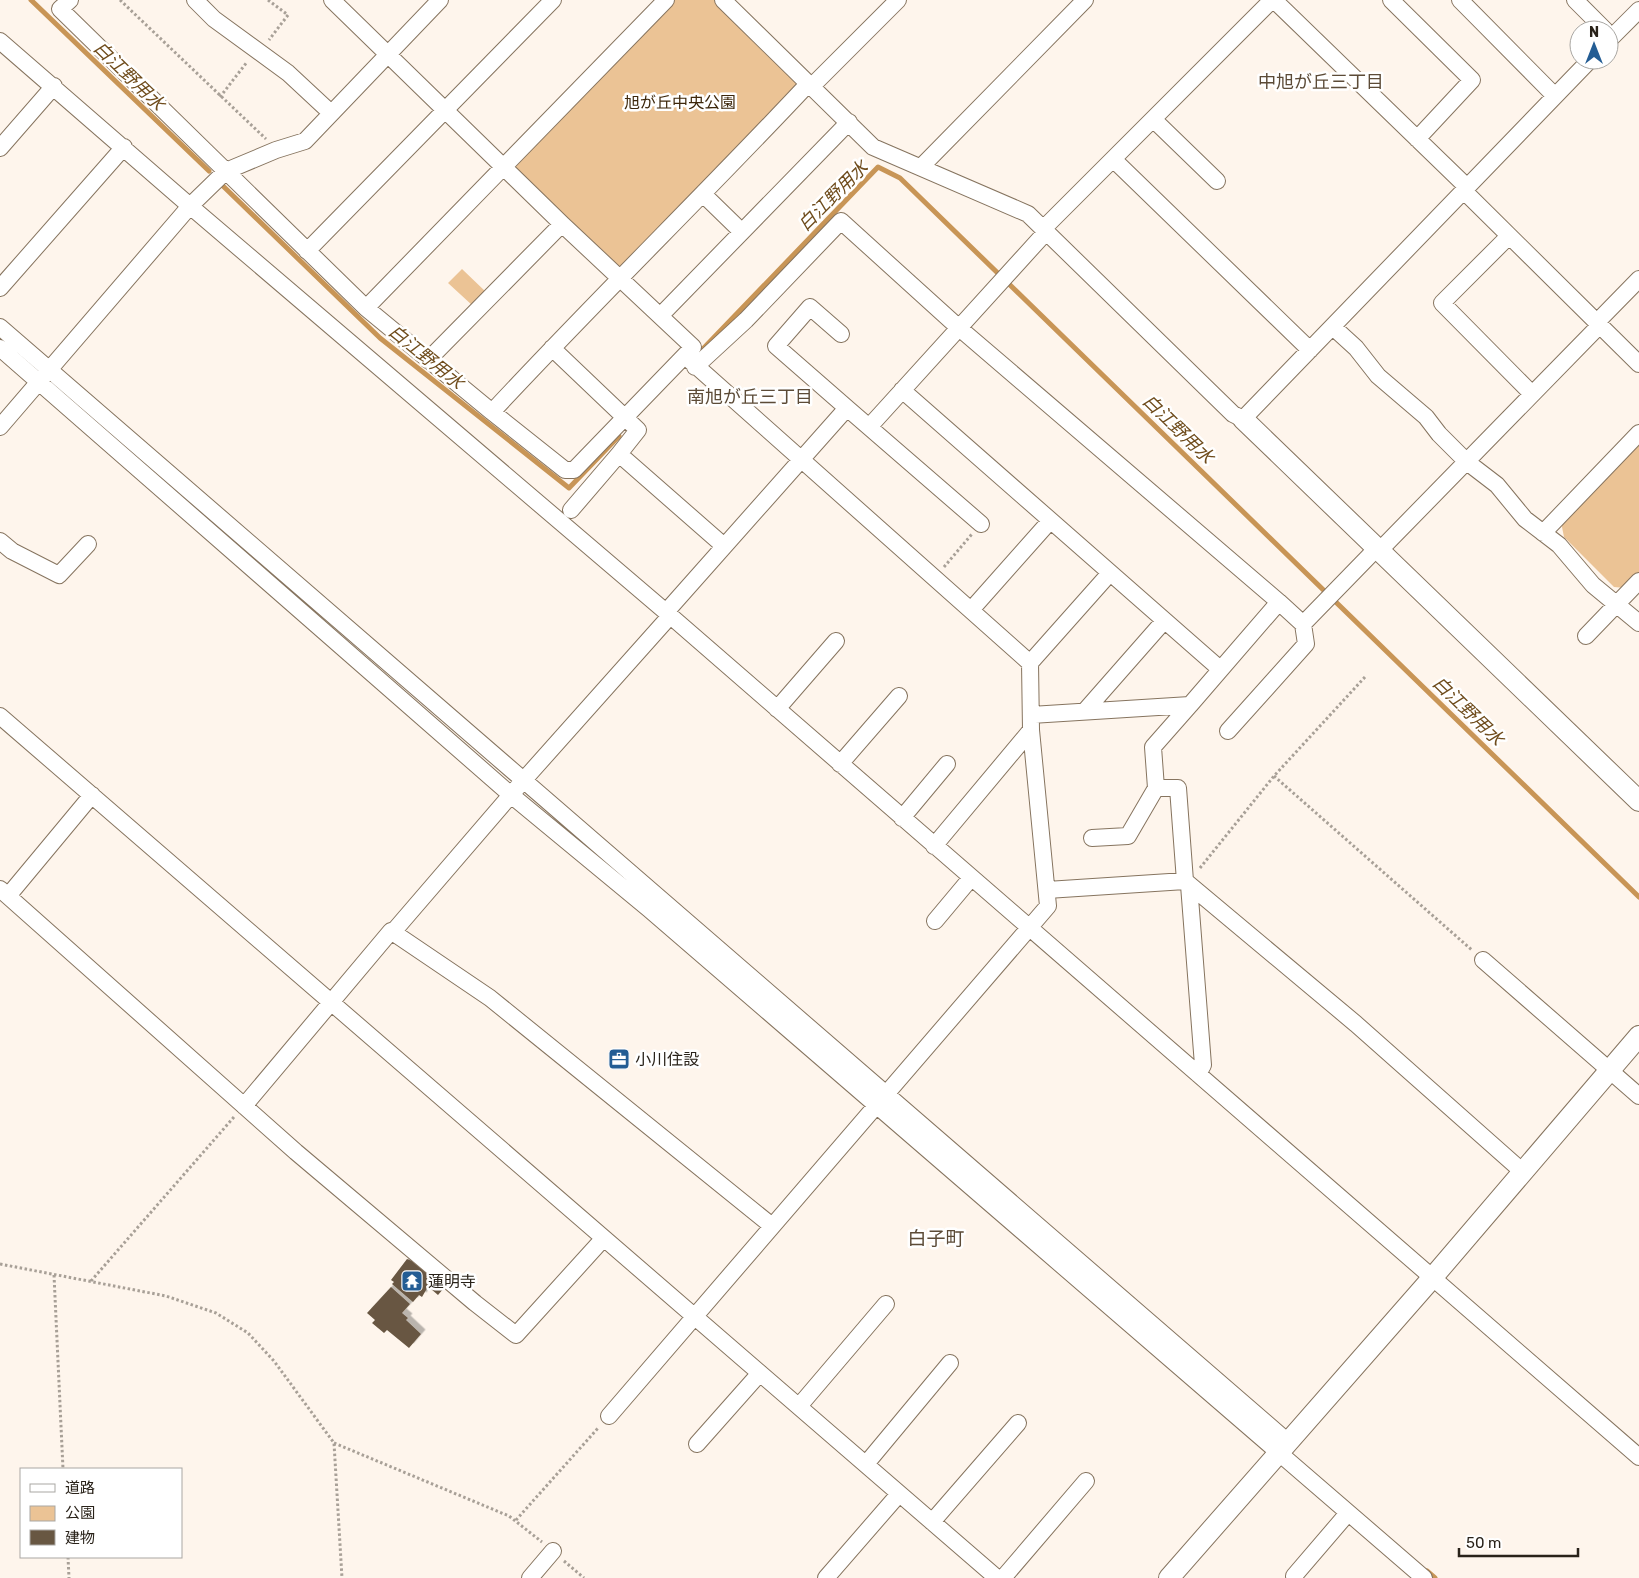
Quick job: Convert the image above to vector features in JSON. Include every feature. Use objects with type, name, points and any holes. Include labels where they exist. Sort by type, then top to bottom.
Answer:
[{"type":"street","points":[[70,0],[60,9],[366,308],[565,470],[574,470],[623,417],[690,362],[746,320],[841,221],[958,327],[1303,624],[1306,644],[1228,731]]},
{"type":"street","points":[[195,0],[214,19],[288,73],[331,113]]},
{"type":"street","points":[[332,0],[562,224],[693,347],[690,362]]},
{"type":"street","points":[[0,427],[190,206],[226,171],[276,150],[305,141],[440,0]]},
{"type":"street","points":[[307,251],[553,0]]},
{"type":"street","points":[[366,308],[666,0]]},
{"type":"street","points":[[723,0],[873,146],[1028,214],[1233,414],[1244,419],[1639,801]]},
{"type":"street","points":[[492,412],[619,278],[898,0]]},
{"type":"street","points":[[921,167],[1085,0]]},
{"type":"street","points":[[869,427],[1045,230],[1113,159],[1273,0],[1417,139],[1509,236],[1639,364]]},
{"type":"street","points":[[1391,0],[1472,80],[1417,139]]},
{"type":"street","points":[[1460,0],[1555,96]]},
{"type":"street","points":[[1575,0],[1594,20]]},
{"type":"street","points":[[1619,27],[1639,10]]},
{"type":"street","points":[[0,41],[190,206],[668,614],[1639,1457]]},
{"type":"street","points":[[1244,419],[1580,70]]},
{"type":"street","points":[[0,148],[54,86]]},
{"type":"street","points":[[1153,119],[1217,181]]},
{"type":"street","points":[[661,316],[849,122]]},
{"type":"street","points":[[0,288],[124,147]]},
{"type":"street","points":[[1113,159],[1310,350]]},
{"type":"street","points":[[704,195],[742,232]]},
{"type":"street","points":[[428,360],[562,224]]},
{"type":"street","points":[[1509,236],[1442,303],[1532,394]]},
{"type":"street","points":[[1303,624],[1330,595],[1467,462],[1639,279]]},
{"type":"street","points":[[841,334],[810,307],[776,346],[981,524]]},
{"type":"street","points":[[0,327],[45,376],[517,787],[888,1094],[1282,1449],[1348,1513],[1424,1578]]},
{"type":"street","points":[[1333,327],[1356,348],[1378,376],[1426,417],[1439,434],[1467,462],[1497,485],[1525,519],[1559,545],[1593,585],[1639,623]]},
{"type":"street","points":[[0,348],[45,376]]},
{"type":"street","points":[[552,348],[638,430],[571,510]]},
{"type":"street","points":[[690,362],[1030,663]]},
{"type":"street","points":[[902,390],[1220,669]]},
{"type":"street","points":[[244,1106],[391,931],[393,932],[668,614],[724,546],[847,408]]},
{"type":"street","points":[[1543,533],[1639,433]]},
{"type":"street","points":[[619,454],[724,546]]},
{"type":"street","points":[[971,610],[1050,521]]},
{"type":"street","points":[[0,541],[12,552],[59,576],[88,544]]},
{"type":"street","points":[[609,1416],[877,1107],[1048,906],[1032,722],[1030,663],[1110,573]]},
{"type":"street","points":[[1586,636],[1639,581]]},
{"type":"street","points":[[1092,838],[1128,836],[1156,788],[1152,747],[1278,602]]},
{"type":"street","points":[[1084,712],[1164,621]]},
{"type":"street","points":[[777,709],[836,641]]},
{"type":"street","points":[[840,764],[899,696]]},
{"type":"street","points":[[934,846],[1032,722],[1084,712],[1190,705]]},
{"type":"street","points":[[0,716],[997,1578]]},
{"type":"street","points":[[902,818],[947,764]]},
{"type":"street","points":[[517,787],[649,909],[877,1107],[1282,1449]]},
{"type":"street","points":[[1156,788],[1178,788],[1203,1065],[1198,1074]]},
{"type":"street","points":[[92,795],[4,893],[244,1106],[475,1303],[516,1335],[603,1239]]},
{"type":"street","points":[[935,921],[971,878]]},
{"type":"street","points":[[1047,890],[1187,883],[1356,1024],[1523,1172]]},
{"type":"street","points":[[393,932],[490,998],[772,1226]]},
{"type":"street","points":[[1483,960],[1639,1096]]},
{"type":"street","points":[[1169,1578],[1433,1277],[1639,1036]]},
{"type":"street","points":[[800,1406],[886,1304]]},
{"type":"street","points":[[866,1464],[950,1363]]},
{"type":"street","points":[[697,1444],[760,1373]]},
{"type":"street","points":[[932,1522],[1018,1423]]},
{"type":"street","points":[[1003,1578],[1086,1481]]},
{"type":"street","points":[[826,1578],[898,1494]]},
{"type":"street","points":[[1294,1576],[1348,1513]]},
{"type":"street","points":[[530,1578],[553,1551]]},
{"type":"path","points":[[120,0],[276,150]]},
{"type":"path","points":[[220,97],[288,15],[268,0]]},
{"type":"path","points":[[934,578],[981,524]]},
{"type":"path","points":[[1187,883],[1274,776],[1365,677]]},
{"type":"path","points":[[1274,776],[1483,960]]},
{"type":"path","points":[[91,1281],[244,1106]]},
{"type":"path","points":[[0,1264],[188,1302],[216,1313],[248,1333],[274,1361],[334,1443],[516,1520],[584,1578]]},
{"type":"path","points":[[54,1274],[63,1468]]},
{"type":"path","points":[[516,1520],[609,1416]]},
{"type":"path","points":[[334,1443],[342,1578]]},
{"type":"path","points":[[68,1558],[69,1578]]},
{"type":"green space","name":"旭が丘中央公園","points":[[675,0],[716,0],[799,81],[798,88],[624,267],[614,264],[517,170],[515,163]]},
{"type":"green space","points":[[462,269],[486,292],[473,306],[448,283]]},
{"type":"green space","points":[[1639,442],[1639,573],[1625,588],[1614,587],[1564,537],[1561,522]]},
{"type":"building","name":"蓮明寺","points":[[407,1259],[433,1278],[422,1297],[419,1295],[413,1302],[392,1284],[394,1282],[391,1280]]},
{"type":"building","points":[[437,1282],[444,1288],[438,1295],[431,1289]]},
{"type":"building","points":[[391,1287],[410,1304],[402,1313],[408,1318],[406,1320],[421,1334],[409,1348],[387,1330],[384,1333],[372,1323],[375,1320],[367,1313]]},
{"type":"waterway","name":"白江野用水","points":[[31,0],[209,171]]},
{"type":"waterway","name":"白江野用水","points":[[699,353],[878,167],[900,178],[1639,897]]},
{"type":"waterway","name":"白江野用水","points":[[223,186],[380,338],[569,488],[619,436]]},
{"type":"waterway","points":[[91,417],[230,537]]},
{"type":"waterway","points":[[1427,1571],[1435,1578]]},
{"type":"place","name":"小川住設","points":[[619,1059]]},
{"type":"place","name":"蓮明寺","points":[[412,1281]]},
{"type":"district","name":"中旭が丘三丁目","points":[[1321,82]]},
{"type":"district","name":"南旭が丘三丁目","points":[[750,397]]},
{"type":"district","name":"白子町","points":[[936,1238]]}]
